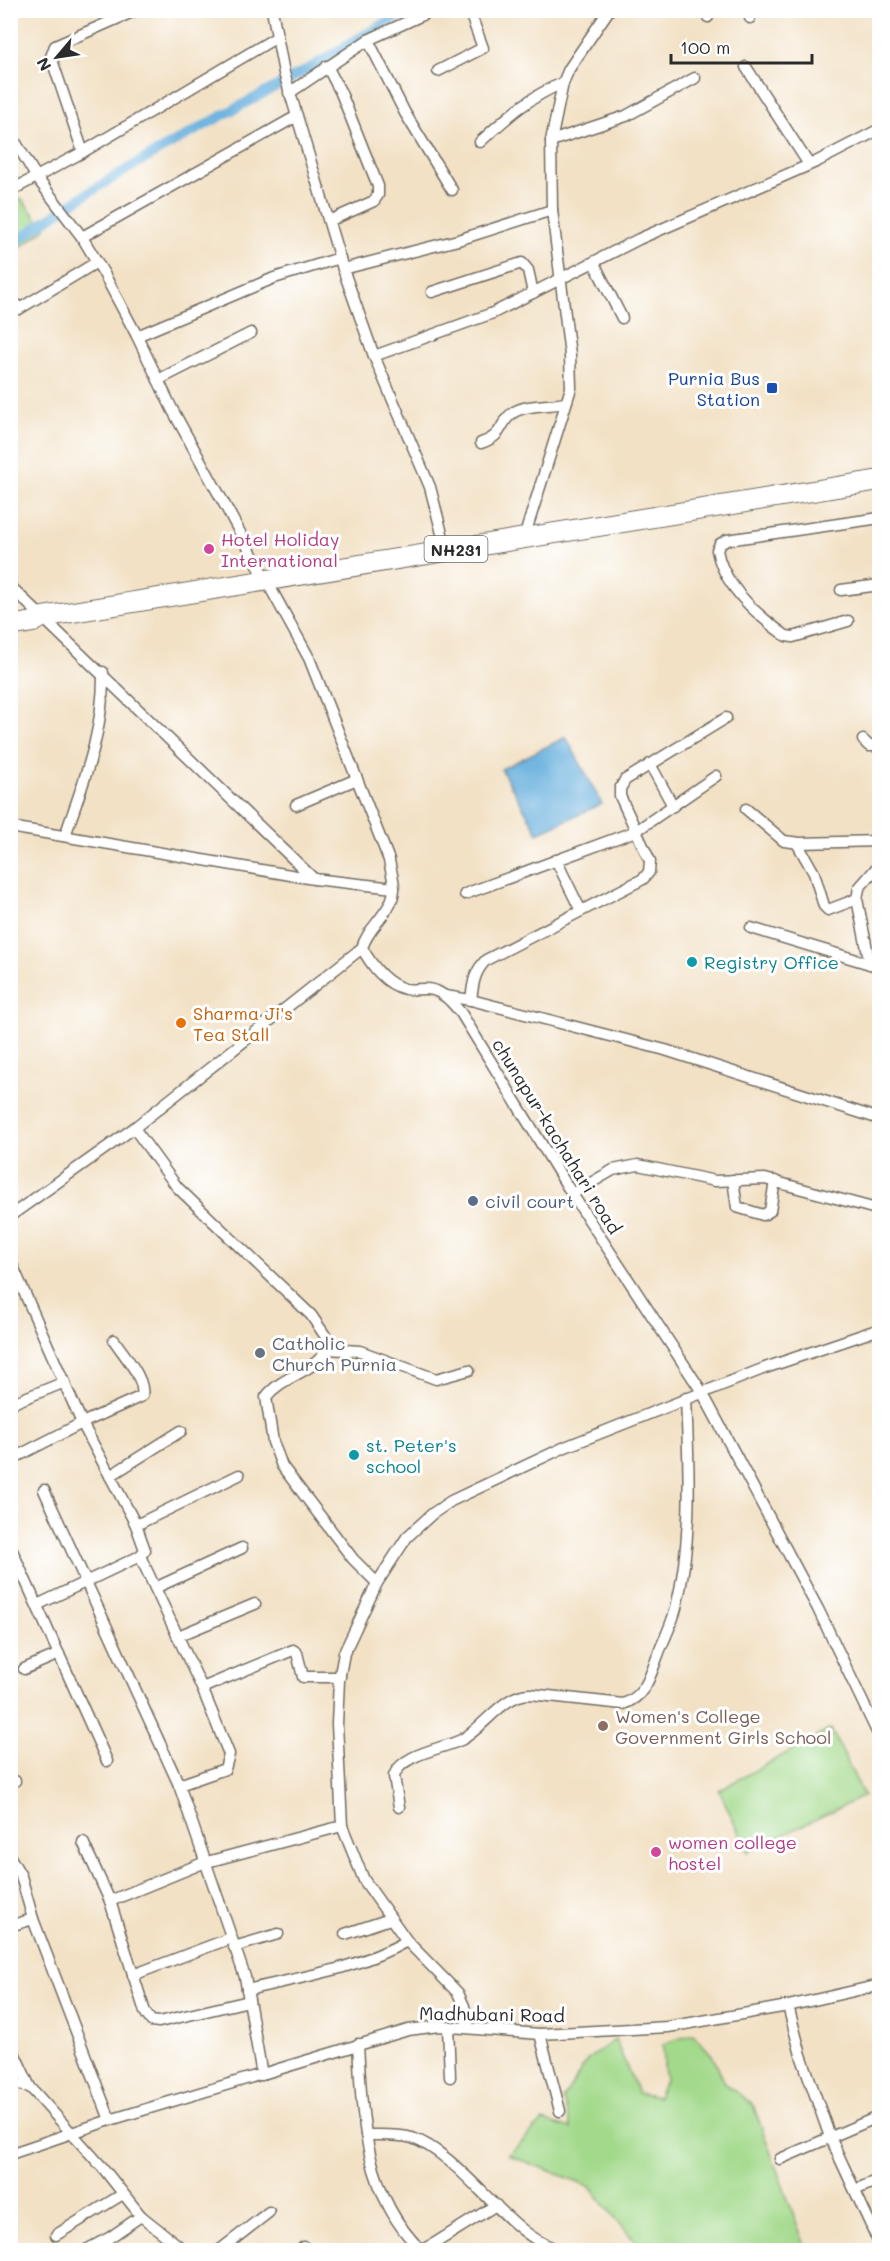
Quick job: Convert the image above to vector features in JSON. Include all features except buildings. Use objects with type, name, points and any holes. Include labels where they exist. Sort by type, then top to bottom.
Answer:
[{"type":"highway","name":"NH231","points":[[10,626],[271,586],[879,480]]},
{"type":"highway","name":"NH231","points":[[522,543],[879,492]]},
{"type":"street","points":[[83,152],[51,57],[52,51],[55,46],[137,10]]},
{"type":"street","points":[[272,10],[284,73],[342,263],[374,356],[430,487],[447,555]]},
{"type":"street","points":[[289,90],[368,40],[433,10]]},
{"type":"street","points":[[438,71],[483,48],[469,10]]},
{"type":"street","points":[[522,543],[565,404],[572,372],[552,210],[551,141],[563,83],[569,69],[605,13]]},
{"type":"street","points":[[10,191],[83,152],[277,37]]},
{"type":"street","points":[[368,40],[405,114],[452,190]]},
{"type":"street","points":[[327,66],[341,93],[378,186],[378,195],[374,201],[329,221]]},
{"type":"street","points":[[746,67],[808,163]]},
{"type":"street","points":[[551,141],[626,116],[695,78]]},
{"type":"street","points":[[480,142],[526,102],[541,92],[563,83]]},
{"type":"street","points":[[82,237],[297,116]]},
{"type":"street","points":[[374,356],[493,313],[560,279],[879,129]]},
{"type":"street","points":[[10,133],[37,178],[82,237],[97,262],[158,380],[309,658],[388,860],[394,888],[391,901],[371,928],[362,948],[134,1128],[10,1216]]},
{"type":"street","points":[[137,336],[274,278],[458,240],[552,210]]},
{"type":"street","points":[[10,296],[18,309],[97,262]]},
{"type":"street","points":[[432,292],[522,262],[528,270],[533,293]]},
{"type":"street","points":[[594,263],[622,318]]},
{"type":"street","points":[[158,380],[251,333]]},
{"type":"street","points":[[481,443],[496,437],[508,418],[517,410],[565,404]]},
{"type":"street","points":[[848,621],[793,637],[786,636],[741,595],[722,568],[717,550],[720,544],[727,540],[879,518]]},
{"type":"street","points":[[842,590],[879,585]]},
{"type":"street","points":[[10,586],[42,621],[103,672],[314,879]]},
{"type":"street","points":[[65,836],[97,735],[103,706],[103,672]]},
{"type":"street","points":[[471,1000],[474,977],[478,968],[486,960],[644,879],[649,872],[650,861],[620,796],[620,789],[625,780],[726,718]]},
{"type":"street","points":[[863,740],[869,746],[879,746]]},
{"type":"street","points":[[650,764],[673,806]]},
{"type":"street","points":[[465,894],[636,831],[716,776]]},
{"type":"street","points":[[296,805],[357,779]]},
{"type":"street","points":[[746,809],[784,841],[797,843],[879,841]]},
{"type":"street","points":[[10,826],[314,879],[394,888]]},
{"type":"street","points":[[797,843],[814,873],[824,906],[828,910],[857,899]]},
{"type":"street","points":[[556,860],[581,911]]},
{"type":"street","points":[[875,966],[857,899],[860,888],[879,864]]},
{"type":"street","points":[[751,928],[875,966]]},
{"type":"street","points":[[362,948],[371,965],[387,980],[405,989],[432,989],[445,996],[471,1000],[665,1050],[879,1119]]},
{"type":"street","name":"chunapur-kachahari road","points":[[445,996],[461,1013],[572,1194],[702,1392],[818,1609],[879,1738]]},
{"type":"street","points":[[134,1128],[177,1187],[315,1320],[326,1337],[328,1349],[321,1360],[310,1369],[276,1387],[266,1396],[273,1442],[289,1478],[353,1559],[377,1583]]},
{"type":"street","points":[[572,1194],[626,1165],[650,1166],[698,1179],[765,1179],[879,1210]]},
{"type":"street","points":[[733,1180],[737,1207],[763,1215],[770,1211],[775,1181]]},
{"type":"street","points":[[10,1260],[82,1423],[136,1525],[145,1550],[140,1556],[37,1605]]},
{"type":"street","points":[[468,2027],[464,2006],[458,1993],[407,1941],[364,1880],[342,1826],[337,1724],[340,1677],[344,1653],[377,1583],[407,1537],[432,1514],[451,1501],[565,1447],[686,1398],[879,1329]]},
{"type":"street","points":[[10,1460],[82,1423],[142,1396],[144,1389],[140,1381],[114,1340]]},
{"type":"street","points":[[328,1349],[360,1351],[436,1378],[469,1370]]},
{"type":"street","points":[[10,1404],[65,1382]]},
{"type":"street","points":[[399,1807],[394,1776],[402,1764],[463,1739],[518,1696],[530,1694],[623,1704],[634,1700],[645,1689],[676,1608],[684,1556],[689,1502],[686,1398]]},
{"type":"street","points":[[110,1476],[181,1431]]},
{"type":"street","points":[[136,1525],[238,1475]]},
{"type":"street","points":[[44,1490],[179,1785],[233,1942],[248,1996],[262,2075]]},
{"type":"street","points":[[10,1546],[106,1761]]},
{"type":"street","points":[[155,1588],[242,1548]]},
{"type":"street","points":[[140,1556],[202,1688],[230,1754],[225,1770],[179,1785]]},
{"type":"street","points":[[178,1636],[255,1604]]},
{"type":"street","points":[[202,1688],[293,1650],[297,1653],[303,1677],[340,1677]]},
{"type":"street","points":[[24,1669],[58,1654]]},
{"type":"street","points":[[110,1901],[206,1862],[342,1826]]},
{"type":"street","points":[[83,1842],[110,1901],[148,2018],[155,2023],[356,1965],[382,1955],[407,1941]]},
{"type":"street","points":[[10,1857],[21,1876],[33,1919],[110,2120]]},
{"type":"street","points":[[10,1926],[33,1919]]},
{"type":"street","points":[[345,1934],[390,1919]]},
{"type":"street","points":[[134,1975],[233,1942],[278,1934]]},
{"type":"street","name":"Madhubani Road","points":[[10,2154],[110,2120],[408,2030],[448,2026],[540,2034],[668,2027],[788,2006],[879,1985]]},
{"type":"street","points":[[788,2006],[801,2055],[830,2137],[879,2241]]},
{"type":"street","points":[[448,2026],[450,2077]]},
{"type":"street","points":[[540,2034],[560,2111]]},
{"type":"street","points":[[10,2044],[30,2087],[103,2168],[141,2216],[184,2250]]},
{"type":"street","points":[[358,2044],[361,2100],[370,2161],[382,2198],[402,2231],[423,2250],[496,2205]]},
{"type":"street","points":[[10,2084],[30,2087]]},
{"type":"street","points":[[780,2159],[879,2116]]},
{"type":"street","points":[[366,2135],[401,2136],[421,2142],[458,2167],[496,2205],[544,2245],[566,2250]]},
{"type":"street","points":[[855,2190],[879,2179]]},
{"type":"street","points":[[56,2235],[123,2194]]},
{"type":"street","points":[[220,2250],[269,2212]]},
{"type":"street","points":[[86,2250],[109,2238],[141,2216]]},
{"type":"green space","points":[[21,198],[45,229],[11,254],[11,203]]},
{"type":"green space","points":[[831,1729],[864,1796],[748,1852],[719,1790]]},
{"type":"green space","points":[[693,2034],[712,2055],[725,2083],[753,2105],[804,2243],[801,2250],[642,2250],[589,2186],[508,2155],[543,2121],[571,2129],[563,2099],[588,2059],[615,2040],[638,2093],[658,2097],[665,2080],[663,2044]]},
{"type":"water","points":[[566,737],[602,804],[538,833],[501,769]]},
{"type":"waterway","points":[[10,246],[116,176],[315,65],[383,24],[412,10]]},
{"type":"place","name":"Purnia Bus Station","points":[[772,388]]},
{"type":"place","name":"Hotel Holiday International","points":[[209,549]]},
{"type":"place","name":"Registry Office","points":[[692,962]]},
{"type":"place","name":"Sharma Ji's Tea Stall","points":[[181,1023]]},
{"type":"place","name":"civil court","points":[[473,1201]]},
{"type":"place","name":"Catholic Church Purnia","points":[[260,1353]]},
{"type":"place","name":"st. Peter's school","points":[[354,1455]]},
{"type":"place","name":"Women's College Government Girls School","points":[[603,1726]]},
{"type":"place","name":"women college hostel","points":[[656,1852]]}]
